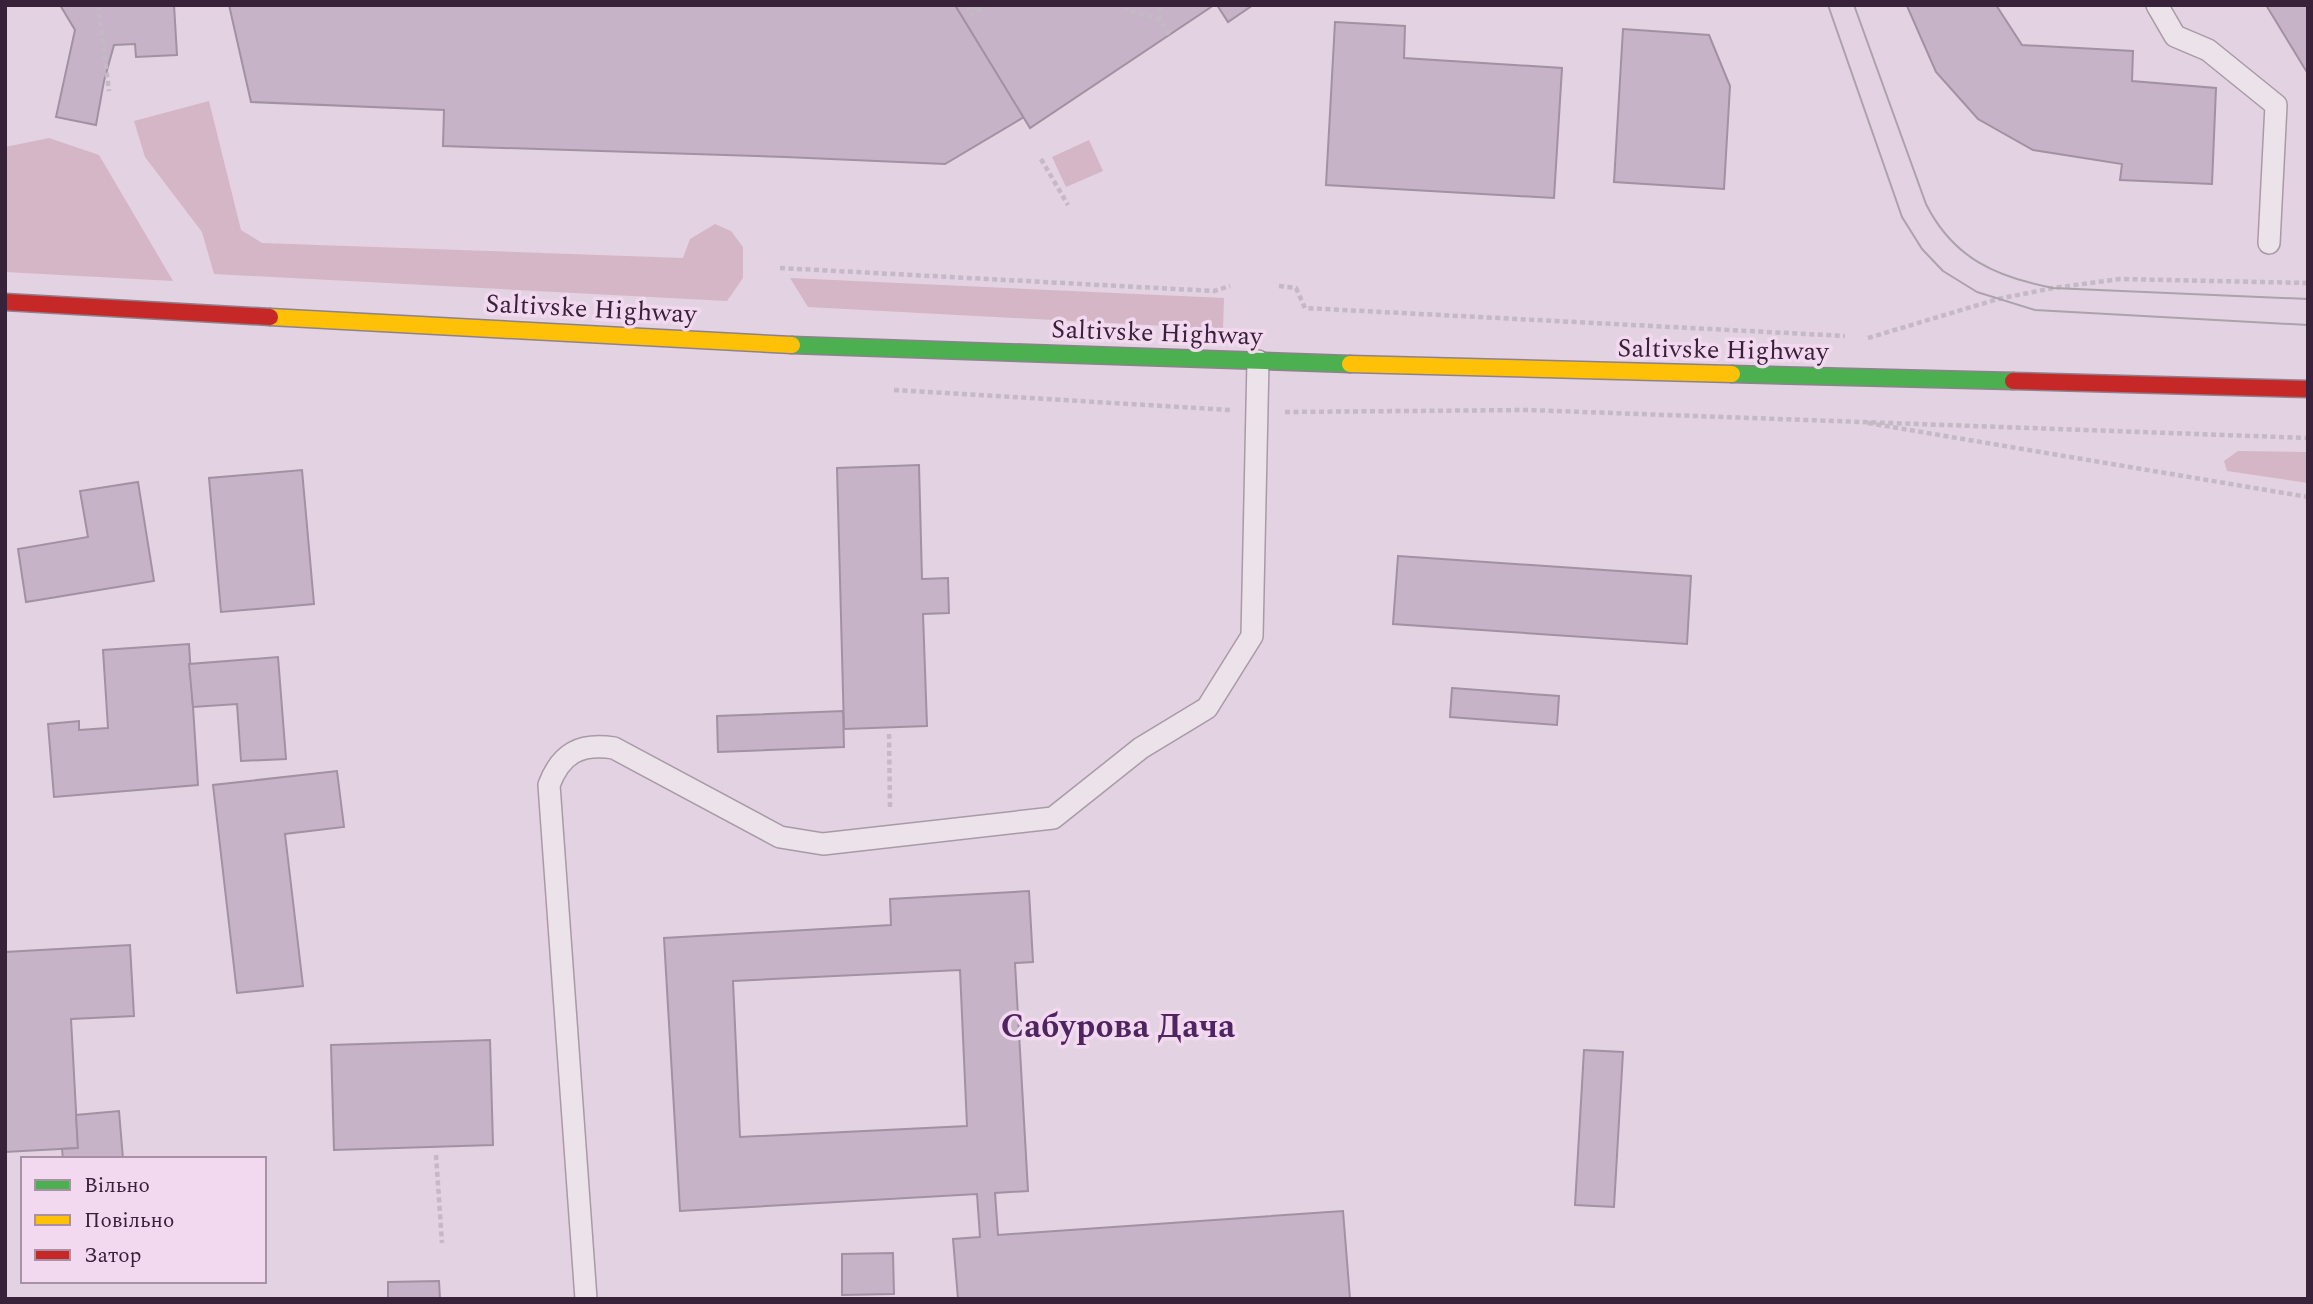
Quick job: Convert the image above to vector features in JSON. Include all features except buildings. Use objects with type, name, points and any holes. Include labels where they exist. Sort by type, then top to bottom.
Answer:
[{"type":"main road","name":"Saltivske Highway","points":[[5,302],[778,345],[1258,361],[2308,389]]},
{"type":"lane","points":[[2157,5],[2175,36],[2208,50],[2276,105],[2269,243]]},
{"type":"lane","points":[[586,1299],[549,785],[555,769],[566,757],[581,749],[597,746],[614,748],[780,837],[823,844],[1053,818],[1141,748],[1207,708],[1252,636],[1258,361]]},
{"type":"path","points":[[98,5],[109,91]]},
{"type":"path","points":[[969,5],[975,10],[981,5]]},
{"type":"path","points":[[969,5],[972,15],[987,5]]},
{"type":"path","points":[[1126,5],[1128,10],[1160,20]]},
{"type":"path","points":[[1160,5],[1160,20],[1169,36]]},
{"type":"path","points":[[1041,159],[1068,205]]},
{"type":"path","points":[[780,268],[1214,291],[1230,286]]},
{"type":"path","points":[[1279,286],[1296,288],[1305,308],[1871,338],[1997,299],[2120,279],[2308,283]]},
{"type":"path","points":[[1850,420],[2308,496]]},
{"type":"path","points":[[889,734],[890,836]]},
{"type":"path","points":[[436,1154],[442,1242]]},
{"type":"shaded area","points":[[209,101],[241,230],[262,243],[683,258],[690,239],[715,224],[731,231],[743,247],[743,278],[727,301],[214,274],[202,232],[145,157],[134,121]]},
{"type":"shaded area","points":[[49,138],[99,155],[173,281],[5,272],[5,147]]},
{"type":"shaded area","points":[[1089,140],[1103,171],[1066,187],[1052,157]]},
{"type":"shaded area","points":[[790,278],[1224,298],[1223,329],[808,307]]},
{"type":"shaded area","points":[[2238,451],[2308,452],[2308,483],[2227,471],[2224,461]]},
{"type":"tram line","points":[[1828,5],[1902,217],[1922,249],[1943,271],[1977,292],[2035,310],[2308,325]]},
{"type":"tram line","points":[[1854,5],[1926,204],[1949,238],[1978,262],[2013,278],[2053,288],[2308,299]]},
{"type":"traffic: fast","points":[[792,345],[1350,364]]},
{"type":"traffic: fast","points":[[1732,374],[2013,381]]},
{"type":"traffic: slow","points":[[270,317],[792,345]]},
{"type":"traffic: slow","points":[[1350,364],[1732,374]]},
{"type":"traffic: jam","points":[[5,302],[270,317]]},
{"type":"traffic: jam","points":[[2013,381],[2308,389]]},
{"type":"district","name":"Сабурова Дача","points":[[1118,1027]]}]
